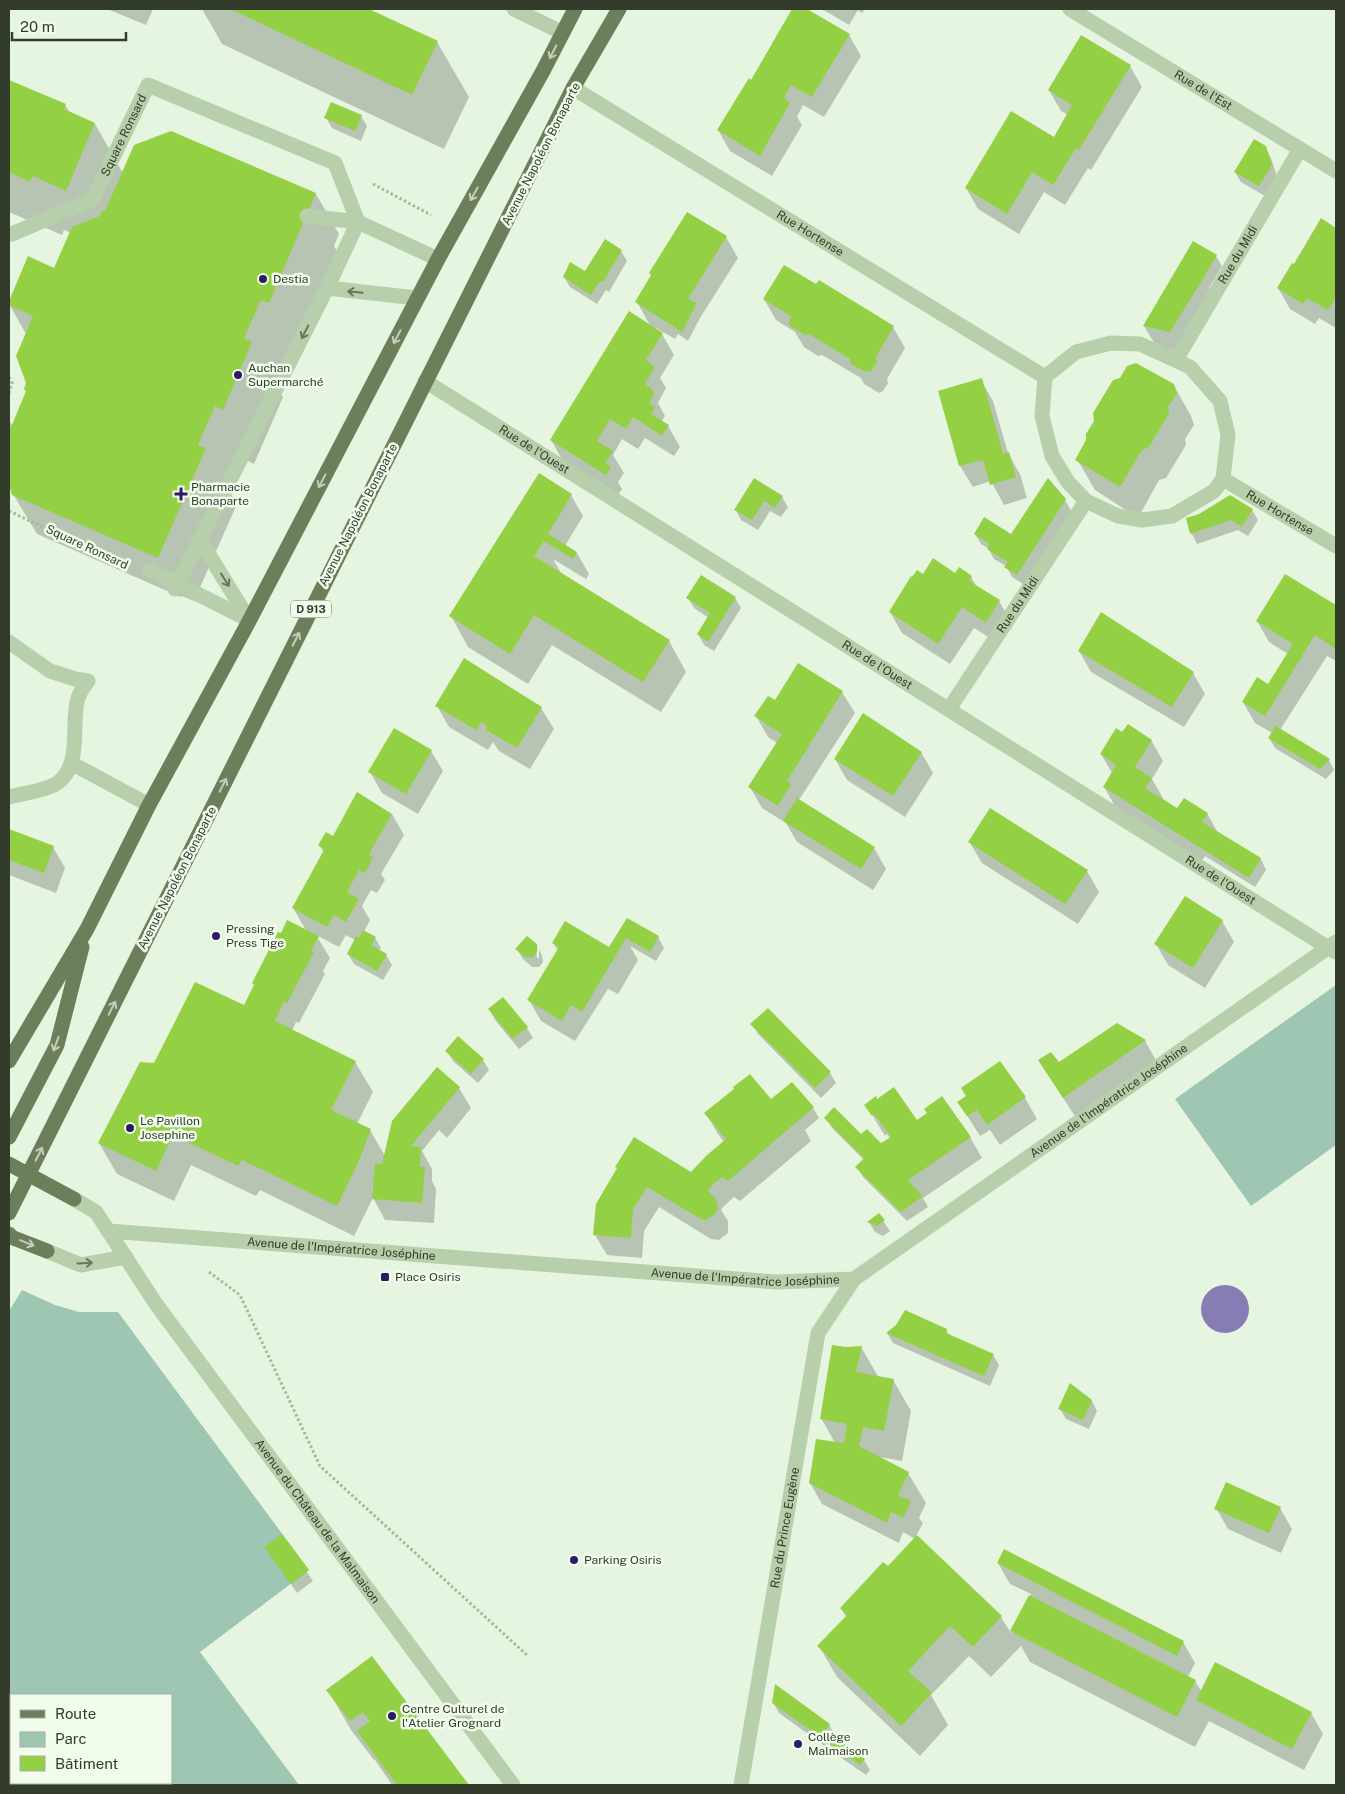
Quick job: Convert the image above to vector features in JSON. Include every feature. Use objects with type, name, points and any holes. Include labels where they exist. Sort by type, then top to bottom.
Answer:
[{"type":"main road","points":[[9,1062],[87,929],[149,805],[249,620],[438,259],[543,71],[575,9]]},
{"type":"main road","name":"Avenue Napoléon Bonaparte","points":[[9,1212],[425,381],[574,88],[619,9]]},
{"type":"main road","points":[[9,1137],[57,1045],[87,929]]},
{"type":"main road","points":[[9,1164],[74,1199]]},
{"type":"main road","points":[[9,1234],[12,1237],[47,1251]]},
{"type":"street","points":[[514,9],[563,32]]},
{"type":"street","name":"Rue de l'Est","points":[[1070,9],[1336,171]]},
{"type":"street","name":"Square Ronsard","points":[[10,236],[93,199],[148,85],[331,161]]},
{"type":"street","name":"Rue Hortense","points":[[574,88],[1045,377]]},
{"type":"street","name":"Rue du Midi","points":[[1176,360],[1300,149]]},
{"type":"street","points":[[177,587],[327,288],[358,222],[331,161]]},
{"type":"street","points":[[307,216],[358,222],[438,259]]},
{"type":"street","points":[[327,288],[418,298]]},
{"type":"street","points":[[1111,342],[1140,344],[1176,360],[1190,367],[1220,401],[1228,435],[1223,479],[1214,491],[1172,516],[1142,520],[1118,516],[1086,501],[1068,482],[1052,456],[1042,416],[1045,377],[1076,352],[1111,342]]},
{"type":"street","name":"Rue de l'Ouest","points":[[425,381],[1334,948]]},
{"type":"street","name":"Rue Hortense","points":[[1223,479],[1336,546]]},
{"type":"street","name":"Rue du Midi","points":[[949,709],[1086,501]]},
{"type":"street","points":[[200,540],[249,620]]},
{"type":"street","points":[[150,570],[177,587],[249,620]]},
{"type":"street","points":[[9,642],[50,671],[74,679],[88,681],[78,699],[71,763],[64,776],[55,784],[32,793],[9,797]]},
{"type":"street","points":[[71,763],[149,805]]},
{"type":"street","name":"Avenue de l'Impératrice Joséphine","points":[[108,1231],[776,1282],[854,1279],[1334,948]]},
{"type":"street","name":"Avenue du Château de la Malmaison","points":[[74,1199],[96,1212],[156,1304],[512,1785]]},
{"type":"street","points":[[47,1251],[81,1265],[126,1257]]},
{"type":"street","name":"Rue du Prince Eugène","points":[[741,1785],[818,1333],[854,1279]]},
{"type":"path","points":[[331,161],[455,227]]},
{"type":"path","points":[[9,377],[12,383],[9,393]]},
{"type":"path","name":"Square Ronsard","points":[[9,511],[130,568]]},
{"type":"path","points":[[209,1272],[240,1295],[320,1466],[528,1656]]},
{"type":"green space","points":[[1336,985],[1336,1145],[1251,1206],[1175,1099]]},
{"type":"green space","points":[[22,1290],[55,1305],[79,1312],[118,1312],[309,1570],[200,1652],[299,1785],[9,1785],[9,1311]]},
{"type":"shaded area","points":[[1225,1285],[1234,1287],[1242,1292],[1247,1300],[1249,1309],[1247,1318],[1242,1326],[1234,1331],[1225,1333],[1216,1331],[1208,1326],[1203,1318],[1201,1309],[1203,1300],[1208,1292],[1216,1287]]},
{"type":"building","points":[[230,9],[369,9],[438,41],[412,95]]},
{"type":"building","points":[[792,9],[807,9],[850,34],[812,97],[791,85],[784,98],[790,103],[760,156],[717,130],[749,78],[751,80]]},
{"type":"building","points":[[1081,35],[1131,65],[1079,150],[1076,148],[1053,185],[1032,172],[1007,214],[965,188],[1011,111],[1054,137],[1072,105],[1048,90]]},
{"type":"building","points":[[9,80],[66,104],[64,109],[95,123],[66,191],[33,176],[30,182],[9,172]]},
{"type":"building","points":[[331,102],[362,115],[355,131],[324,118]]},
{"type":"building","points":[[171,131],[316,193],[269,303],[261,300],[244,338],[252,342],[223,410],[215,406],[198,445],[206,448],[158,558],[12,495],[9,485],[9,432],[26,391],[24,389],[26,383],[16,356],[33,316],[9,305],[9,301],[28,256],[54,268],[72,227],[100,216],[102,210],[105,211],[134,145]]},
{"type":"building","points":[[1254,139],[1266,146],[1272,165],[1259,186],[1234,172]]},
{"type":"building","points":[[687,212],[727,236],[688,299],[697,303],[682,332],[635,302],[651,275],[649,273]]},
{"type":"building","points":[[1321,218],[1336,228],[1336,297],[1328,310],[1307,298],[1303,304],[1277,288],[1292,263],[1294,264]]},
{"type":"building","points":[[605,239],[622,250],[603,282],[600,281],[591,295],[563,277],[570,262],[585,271]]},
{"type":"building","points":[[1193,241],[1217,255],[1170,332],[1143,326]]},
{"type":"building","points":[[784,265],[816,284],[819,280],[894,326],[876,357],[877,362],[871,371],[866,372],[851,364],[850,359],[809,334],[805,335],[790,326],[789,321],[792,317],[763,299]]},
{"type":"building","points":[[629,311],[663,333],[646,360],[655,367],[645,384],[652,389],[654,394],[649,403],[655,407],[651,414],[669,425],[662,436],[633,417],[626,429],[610,419],[597,441],[613,451],[605,463],[611,467],[606,475],[550,440]]},
{"type":"building","points":[[1136,363],[1174,384],[1177,393],[1168,407],[1169,413],[1149,447],[1142,450],[1120,487],[1075,460],[1094,421],[1093,413],[1113,380],[1120,378],[1127,366]]},
{"type":"building","points":[[982,378],[1003,454],[1009,452],[1016,477],[990,485],[983,460],[959,466],[938,391]]},
{"type":"building","points":[[539,473],[572,494],[548,534],[577,552],[573,559],[544,541],[534,556],[670,640],[643,682],[534,615],[510,654],[449,616]]},
{"type":"building","points":[[754,478],[783,496],[775,508],[764,501],[752,520],[734,510]]},
{"type":"building","points":[[1048,478],[1066,499],[1017,575],[1004,567],[1008,562],[987,549],[990,544],[974,534],[984,517],[1011,534]]},
{"type":"building","points":[[1230,495],[1253,509],[1242,527],[1231,520],[1190,534],[1186,518],[1199,514]]},
{"type":"building","points":[[933,558],[955,573],[959,567],[972,576],[969,581],[1000,600],[986,623],[962,607],[938,644],[889,612],[911,576],[917,570],[923,574]]},
{"type":"building","points":[[1285,574],[1336,605],[1336,649],[1315,635],[1265,716],[1242,702],[1257,677],[1268,684],[1293,644],[1256,621]]},
{"type":"building","points":[[701,575],[736,597],[708,642],[697,634],[710,613],[686,598]]},
{"type":"building","points":[[1101,612],[1194,672],[1172,707],[1078,651]]},
{"type":"building","points":[[464,658],[542,707],[517,748],[486,730],[487,726],[481,722],[476,730],[435,706]]},
{"type":"building","points":[[798,663],[843,691],[787,781],[791,784],[778,806],[748,787],[782,734],[754,716],[768,696],[775,700]]},
{"type":"building","points":[[863,713],[922,752],[893,796],[834,759]]},
{"type":"building","points":[[1128,724],[1152,740],[1135,767],[1152,778],[1145,788],[1177,808],[1184,798],[1208,813],[1202,822],[1261,858],[1249,878],[1103,787],[1116,765],[1100,754],[1116,728],[1122,732]]},
{"type":"building","points":[[1276,726],[1330,759],[1320,769],[1268,738]]},
{"type":"building","points":[[394,728],[432,750],[406,794],[368,772]]},
{"type":"building","points":[[357,792],[392,814],[369,854],[373,858],[365,873],[359,870],[347,892],[359,899],[346,922],[334,915],[327,927],[292,908],[324,850],[318,845],[326,832],[333,836]]},
{"type":"building","points":[[797,798],[875,847],[861,869],[783,821]]},
{"type":"building","points":[[990,808],[1088,870],[1065,904],[968,842]]},
{"type":"building","points":[[9,829],[54,846],[44,873],[9,860]]},
{"type":"building","points":[[1185,896],[1223,920],[1193,968],[1154,944]]},
{"type":"building","points":[[627,918],[659,936],[650,952],[626,938],[582,1012],[571,1005],[562,1021],[527,1000],[559,947],[552,943],[565,921],[609,947]]},
{"type":"building","points":[[287,920],[319,936],[311,951],[314,952],[287,1003],[284,1001],[275,1021],[356,1061],[331,1110],[371,1129],[358,1163],[337,1206],[242,1160],[238,1166],[173,1135],[156,1171],[98,1143],[140,1062],[154,1063],[195,982],[244,1005],[254,985],[252,983],[278,932],[281,933]]},
{"type":"building","points":[[363,930],[376,937],[371,945],[387,954],[377,971],[347,954],[356,936],[359,938]]},
{"type":"building","points":[[527,936],[537,944],[537,952],[533,957],[525,957],[515,949]]},
{"type":"building","points":[[503,997],[528,1027],[513,1039],[488,1009]]},
{"type":"building","points":[[768,1008],[831,1072],[815,1088],[750,1024]]},
{"type":"building","points":[[1117,1023],[1146,1040],[1063,1098],[1038,1060],[1051,1052],[1059,1062]]},
{"type":"building","points":[[458,1036],[484,1059],[471,1074],[445,1051]]},
{"type":"building","points":[[1000,1061],[1026,1097],[987,1125],[977,1110],[967,1116],[957,1102],[966,1096],[961,1088]]},
{"type":"building","points":[[437,1067],[460,1087],[411,1146],[421,1147],[420,1167],[425,1167],[422,1203],[372,1199],[375,1164],[382,1164],[392,1121]]},
{"type":"building","points":[[750,1074],[771,1099],[792,1082],[814,1107],[728,1181],[722,1177],[712,1185],[708,1191],[716,1199],[718,1208],[714,1215],[706,1220],[701,1219],[647,1187],[633,1209],[631,1238],[593,1235],[596,1204],[617,1168],[615,1167],[634,1137],[691,1172],[726,1139],[704,1113]]},
{"type":"building","points":[[894,1087],[917,1120],[927,1113],[924,1109],[942,1096],[971,1137],[908,1180],[923,1196],[901,1212],[855,1167],[864,1158],[824,1118],[834,1107],[861,1134],[867,1129],[881,1143],[891,1137],[874,1114],[872,1116],[864,1105],[876,1096],[877,1099]]},
{"type":"building","points":[[879,1213],[885,1220],[877,1226],[867,1222]]},
{"type":"building","points":[[905,1310],[947,1329],[946,1333],[994,1354],[984,1376],[886,1333],[896,1325]]},
{"type":"building","points":[[832,1345],[845,1347],[862,1346],[856,1372],[894,1379],[884,1431],[863,1427],[859,1446],[909,1472],[898,1495],[911,1501],[903,1518],[891,1512],[887,1523],[809,1483],[816,1439],[844,1443],[847,1424],[820,1419]]},
{"type":"building","points":[[1070,1383],[1092,1400],[1083,1420],[1058,1409]]},
{"type":"building","points":[[1226,1482],[1281,1507],[1269,1533],[1214,1509]]},
{"type":"building","points":[[282,1534],[309,1570],[291,1584],[264,1547]]},
{"type":"building","points":[[917,1535],[1002,1616],[973,1647],[950,1626],[908,1671],[932,1693],[901,1726],[817,1646],[847,1615],[840,1608],[883,1562],[888,1566]]},
{"type":"building","points":[[1004,1549],[1184,1641],[1177,1656],[997,1563]]},
{"type":"building","points":[[1029,1595],[1196,1680],[1177,1717],[1010,1631]]},
{"type":"building","name":"Centre Culturel de l'Atelier Grognard","points":[[372,1656],[469,1785],[397,1785],[357,1731],[370,1721],[363,1712],[350,1721],[326,1690]]},
{"type":"building","points":[[1215,1662],[1312,1712],[1292,1749],[1196,1700]]},
{"type":"building","points":[[775,1684],[830,1724],[820,1737],[772,1703]]},
{"type":"building","points":[[831,1734],[865,1759],[860,1765],[826,1741]]},
{"type":"place","name":"Destia","points":[[263,279]]},
{"type":"place","name":"Auchan Supermarché","points":[[238,375]]},
{"type":"place","name":"Pharmacie Bonaparte","points":[[181,494]]},
{"type":"place","name":"Pressing Press Tige","points":[[216,936]]},
{"type":"place","name":"Le Pavillon Josephine","points":[[130,1128]]},
{"type":"place","name":"Place Osiris","points":[[385,1277]]},
{"type":"place","name":"Parking Osiris","points":[[574,1560]]},
{"type":"place","name":"Centre Culturel de l'Atelier Grognard","points":[[392,1716]]},
{"type":"place","name":"Collège Malmaison","points":[[798,1744]]}]
